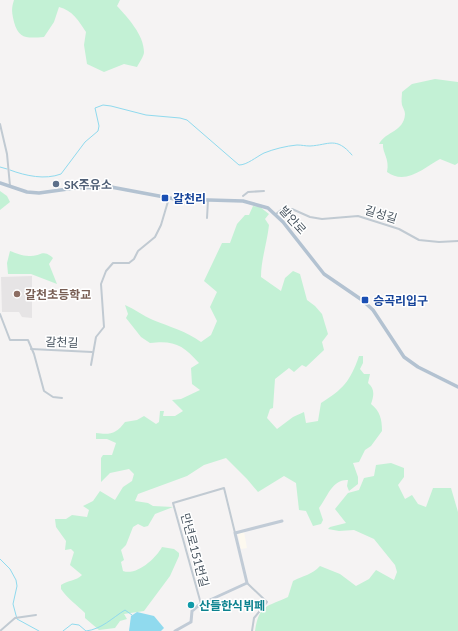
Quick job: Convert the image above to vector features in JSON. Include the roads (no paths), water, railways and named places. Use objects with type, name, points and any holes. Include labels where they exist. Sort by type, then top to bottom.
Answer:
[{"type":"main road","name":"발안로","points":[[0,182],[27,192],[40,193],[74,188],[112,188],[169,198],[243,201],[262,205],[268,208],[290,230],[324,274],[362,300],[373,310],[404,357],[418,367],[458,387]]},
{"type":"street","points":[[0,124],[10,186]]},
{"type":"street","points":[[243,196],[248,192],[264,191]]},
{"type":"street","points":[[91,365],[96,337],[104,327],[105,319],[102,311],[101,284],[106,271],[112,263],[129,263],[134,260],[138,251],[155,237],[161,225],[169,198]]},
{"type":"street","points":[[207,218],[208,200]]},
{"type":"street","name":"길성길","points":[[275,215],[281,210],[292,209],[322,219],[358,216],[399,229],[419,240],[428,242],[458,241]]},
{"type":"street","name":"갈천길","points":[[0,314],[10,340],[28,340],[44,391],[53,396],[62,398]]},
{"type":"street","name":"갈천길","points":[[32,349],[93,352]]},
{"type":"street","name":"만년로151번길","points":[[175,631],[191,622],[192,611],[201,604],[247,583],[224,488],[173,503],[201,604]]},
{"type":"street","points":[[235,533],[282,521]]},
{"type":"street","points":[[247,583],[267,602],[254,618],[252,631]]},
{"type":"street","points":[[0,631],[14,618],[36,615]]},
{"type":"water","points":[[137,612],[154,616],[164,628],[161,631],[129,631],[131,616]]},
{"type":"waterway","points":[[10,170],[22,174],[42,177],[61,174],[85,142],[98,131],[99,126],[95,108],[103,105],[146,115],[187,120],[239,165],[242,165],[268,152],[297,145],[310,146],[332,143],[341,145],[352,155]]},
{"type":"waterway","points":[[0,167],[7,169]]},
{"type":"waterway","points":[[0,559],[10,569],[16,580],[17,586],[13,604],[17,619],[39,631]]},
{"type":"waterway","points":[[63,631],[72,624],[79,625],[86,631],[92,630],[102,626],[125,610],[132,615]]},
{"type":"place","name":"SK주유소","points":[[56,184]]},
{"type":"place","name":"갈천리","points":[[165,198]]},
{"type":"place","name":"갈천초등학교","points":[[17,294]]},
{"type":"place","name":"승곡리입구","points":[[365,300]]},
{"type":"place","name":"산들한식뷔페","points":[[191,605]]}]
